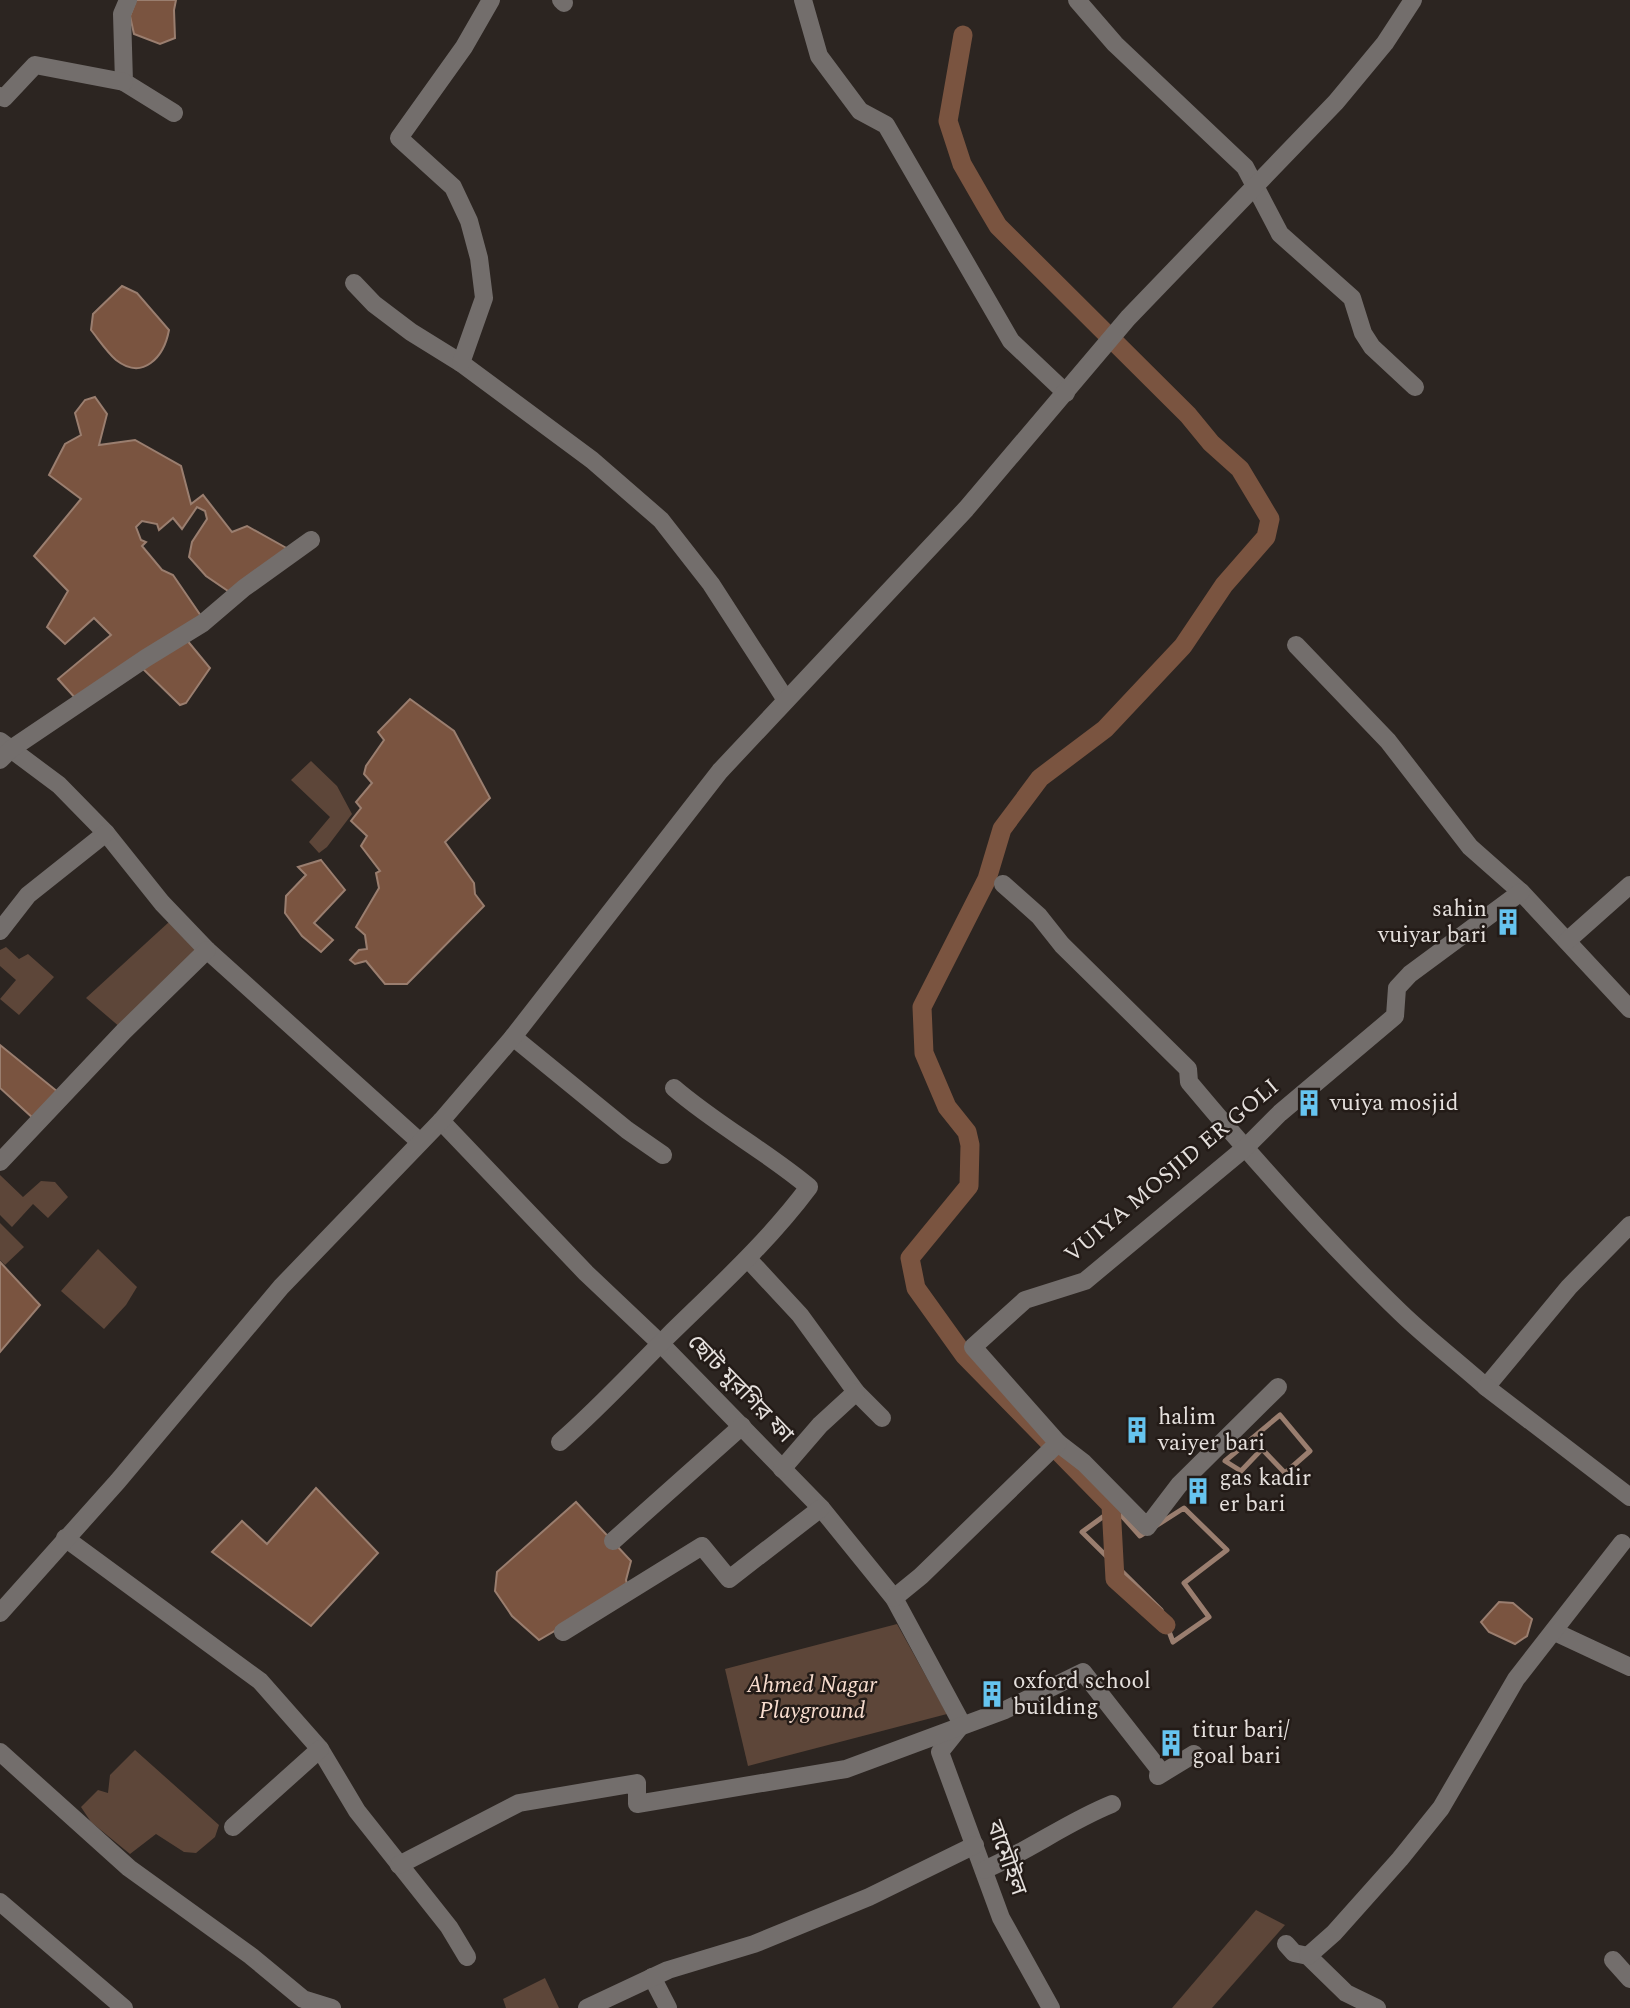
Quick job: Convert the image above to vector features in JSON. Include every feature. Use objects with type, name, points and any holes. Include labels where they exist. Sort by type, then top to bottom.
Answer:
[{"type":"street","points":[[124,82],[122,14],[128,0]]},
{"type":"street","points":[[461,363],[484,298],[479,258],[469,221],[453,187],[399,138],[464,47],[491,0]]},
{"type":"street","points":[[803,0],[819,57],[860,111],[886,125],[1011,341],[1066,393]]},
{"type":"street","points":[[1077,0],[1115,44],[1245,167],[1280,234],[1352,298],[1363,333],[1372,347],[1415,387]]},
{"type":"street","points":[[0,1613],[281,1287],[441,1121],[513,1037],[720,771],[966,509],[1080,378],[1128,318],[1336,102],[1385,43],[1413,0]]},
{"type":"street","points":[[0,96],[4,98],[35,65],[124,82],[142,90],[174,113]]},
{"type":"street","points":[[354,283],[411,332],[461,363],[592,460],[661,520],[711,584],[786,700]]},
{"type":"street","points":[[311,540],[244,588],[203,623],[4,750],[59,785],[106,833],[162,903],[207,950],[420,1142]]},
{"type":"street","points":[[1296,645],[1388,741],[1470,847],[1521,892],[1630,1009]]},
{"type":"street","points":[[0,931],[27,895],[106,833]]},
{"type":"street","points":[[1003,884],[1039,916],[1062,945],[1188,1069],[1189,1082],[1245,1148],[1403,1315],[1486,1387],[1630,1497]]},
{"type":"street","points":[[1567,941],[1630,885]]},
{"type":"street","name":"VUIYA MOSJID ER GOLI","points":[[1058,1443],[973,1347],[1025,1300],[1085,1281],[1245,1148],[1280,1113],[1395,1016],[1397,988],[1410,974],[1521,892]]},
{"type":"street","points":[[0,1162],[123,1032],[207,950]]},
{"type":"street","points":[[513,1037],[627,1130],[663,1155]]},
{"type":"street","points":[[561,1442],[609,1400],[661,1344],[748,1259],[789,1215],[809,1187],[774,1158],[709,1118],[674,1088]]},
{"type":"street","name":"ছোট মুরগির ফা","points":[[441,1121],[586,1273],[661,1344],[821,1508],[894,1598],[962,1724]]},
{"type":"street","points":[[1486,1387],[1569,1287],[1630,1225]]},
{"type":"street","points":[[748,1259],[800,1315],[856,1392],[883,1418]]},
{"type":"street","points":[[894,1598],[921,1576],[1058,1443],[1084,1463],[1147,1527],[1179,1485],[1278,1387]]},
{"type":"street","points":[[782,1468],[820,1425],[856,1392]]},
{"type":"street","points":[[613,1541],[742,1426]]},
{"type":"street","points":[[563,1632],[702,1546],[729,1579],[821,1508]]},
{"type":"street","points":[[65,1538],[260,1681],[320,1749],[357,1811],[449,1927],[467,1957]]},
{"type":"street","points":[[1308,1956],[1334,1933],[1441,1808],[1516,1679],[1622,1543]]},
{"type":"street","points":[[1555,1632],[1630,1667]]},
{"type":"street","points":[[399,1865],[519,1803],[637,1783],[637,1804],[846,1769],[1005,1710],[1083,1672],[1159,1769],[1158,1776],[1194,1754]]},
{"type":"street","name":"বামৌইল","points":[[962,1724],[940,1752],[1001,1918],[1051,2008]]},
{"type":"street","points":[[233,1827],[320,1749]]},
{"type":"street","points":[[0,1752],[129,1868],[251,1956],[303,1999],[332,2008]]},
{"type":"street","points":[[984,1870],[1023,1854],[1049,1835],[1112,1804]]},
{"type":"street","points":[[587,2008],[652,1977],[754,1944],[869,1897],[975,1845]]},
{"type":"street","points":[[0,1902],[124,2008]]},
{"type":"street","points":[[1286,1944],[1294,1954],[1308,1956],[1346,1993],[1377,2008]]},
{"type":"street","points":[[1613,1960],[1630,1979]]},
{"type":"street","points":[[652,1977],[668,2008]]},
{"type":"green space","points":[[311,761],[337,786],[352,814],[327,847],[319,853],[309,842],[330,817],[291,780]]},
{"type":"green space","points":[[169,922],[198,952],[121,1028],[86,998]]},
{"type":"green space","points":[[6,947],[19,959],[28,954],[54,977],[19,1015],[0,999],[16,980],[0,966],[0,950]]},
{"type":"green space","points":[[0,1175],[23,1197],[41,1181],[55,1182],[68,1197],[48,1218],[33,1204],[12,1227],[0,1215]]},
{"type":"green space","points":[[0,1223],[24,1247],[5,1265],[0,1260]]},
{"type":"green space","points":[[98,1249],[137,1287],[126,1305],[104,1329],[61,1291]]},
{"type":"green space","name":"Ahmed Nagar Playground","points":[[897,1624],[947,1714],[748,1766],[725,1669]]},
{"type":"green space","points":[[135,1750],[219,1825],[215,1837],[196,1853],[184,1852],[156,1834],[130,1854],[91,1822],[81,1807],[98,1790],[108,1793],[110,1775]]},
{"type":"green space","points":[[1256,1910],[1285,1925],[1212,2008],[1172,2008]]},
{"type":"green space","points":[[545,1978],[559,2008],[506,2008],[503,1999]]},
{"type":"shaded area","points":[[136,0],[176,0],[175,38],[160,44],[134,34],[130,16]]},
{"type":"shaded area","points":[[122,286],[137,293],[169,330],[157,357],[143,367],[126,366],[116,360],[91,330],[93,314]]},
{"type":"shaded area","points":[[95,397],[107,414],[99,445],[135,440],[181,466],[191,504],[203,495],[232,532],[247,526],[290,550],[231,593],[206,576],[189,557],[192,542],[207,519],[205,511],[197,507],[182,529],[173,518],[159,530],[157,524],[142,521],[136,527],[141,540],[146,542],[142,546],[162,570],[173,575],[201,616],[76,699],[58,679],[111,635],[94,618],[65,644],[47,627],[68,591],[34,556],[81,499],[49,475],[65,444],[81,435],[75,413],[85,400]]},
{"type":"shaded area","points":[[186,639],[210,668],[186,703],[180,705],[143,669]]},
{"type":"shaded area","points":[[410,699],[454,731],[490,798],[445,842],[474,883],[475,894],[484,906],[407,984],[385,984],[366,961],[355,964],[350,960],[359,950],[367,949],[365,935],[356,927],[379,888],[376,873],[380,871],[361,846],[367,836],[351,821],[361,808],[356,802],[372,783],[364,774],[366,766],[384,740],[378,732]]},
{"type":"shaded area","points":[[321,860],[345,890],[314,923],[333,940],[321,952],[302,936],[285,913],[286,896],[306,875],[298,867]]},
{"type":"shaded area","points":[[0,1045],[58,1092],[34,1119],[0,1088]]},
{"type":"shaded area","points":[[0,1262],[40,1305],[0,1352]]},
{"type":"shaded area","points":[[316,1488],[378,1553],[311,1626],[212,1552],[242,1521],[267,1544]]},
{"type":"shaded area","points":[[576,1502],[631,1561],[626,1580],[628,1588],[539,1640],[512,1616],[495,1591],[497,1572]]},
{"type":"shaded area","points":[[1499,1602],[1513,1603],[1532,1619],[1527,1636],[1515,1644],[1489,1632],[1481,1622]]},
{"type":"waterway","points":[[963,35],[948,121],[962,164],[998,226],[1188,415],[1211,443],[1240,469],[1270,519],[1266,537],[1224,585],[1183,646],[1105,729],[1040,778],[1002,829],[987,879],[922,1007],[924,1053],[947,1107],[967,1132],[970,1145],[969,1186],[910,1258],[916,1288],[964,1355],[1111,1505],[1115,1579],[1166,1625]]},
{"type":"waterway","points":[[1280,1415],[1310,1451],[1285,1473],[1262,1449],[1241,1471],[1225,1461],[1280,1415]]},
{"type":"waterway","points":[[1115,1508],[1140,1536],[1184,1508],[1227,1550],[1184,1583],[1209,1617],[1173,1642],[1161,1610],[1082,1532],[1115,1508]]},
{"type":"place","name":"sahin vuiyar bari","points":[[1508,922]]},
{"type":"place","name":"vuiya mosjid","points":[[1309,1103]]},
{"type":"place","name":"halim vaiyer bari","points":[[1137,1430]]},
{"type":"place","name":"gas kadir er bari","points":[[1198,1491]]},
{"type":"place","name":"oxford school building","points":[[992,1694]]},
{"type":"place","name":"titur bari/ goal bari","points":[[1171,1743]]}]
